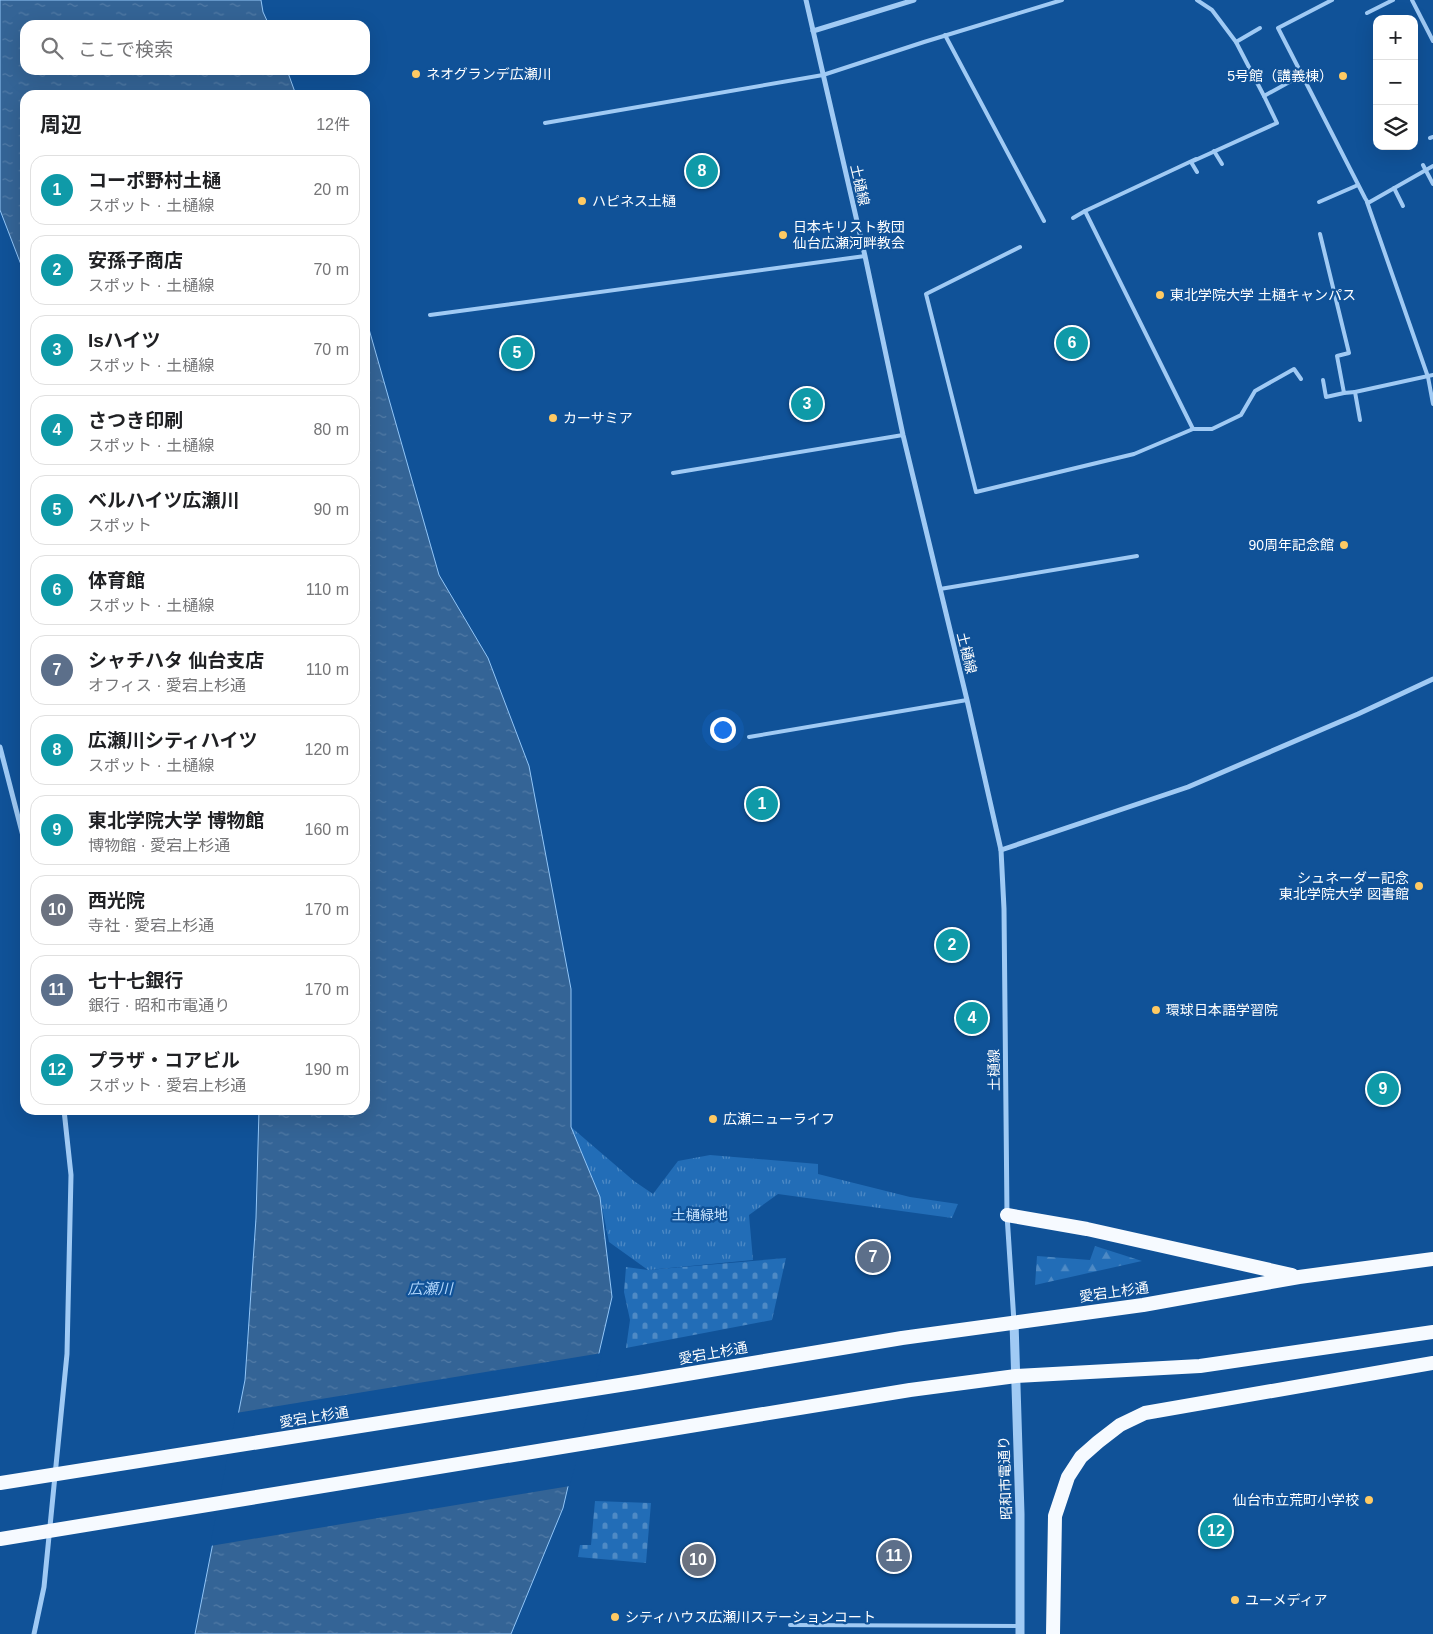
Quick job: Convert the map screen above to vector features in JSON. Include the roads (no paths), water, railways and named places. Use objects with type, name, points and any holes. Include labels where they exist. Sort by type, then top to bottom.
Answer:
[{"type":"highway","points":[[1007,1215],[1086,1228],[1299,1277]]},
{"type":"highway","name":"愛宕上杉通","points":[[0,1483],[639,1382],[902,1338],[1143,1304],[1299,1277],[1433,1259]]},
{"type":"highway","points":[[0,1538],[910,1390],[1016,1376],[1200,1366],[1433,1332]]},
{"type":"highway","points":[[1053,1634],[1055,1516],[1068,1477],[1081,1458],[1120,1425],[1145,1413],[1433,1363]]},
{"type":"street","name":"土樋線","points":[[806,0],[865,256],[903,435],[1001,850],[1004,909],[1007,1215],[1014,1322]]},
{"type":"street","points":[[813,31],[914,0]]},
{"type":"street","points":[[1001,850],[1188,787],[1358,714],[1433,679]]},
{"type":"street","points":[[0,747],[20,825]]},
{"type":"street","points":[[34,1634],[44,1587],[68,1354],[71,1174],[65,1115]]},
{"type":"street","name":"昭和市電通り","points":[[1014,1322],[1020,1514],[1020,1630]]},
{"type":"lane","points":[[545,123],[823,75],[1062,0]]},
{"type":"lane","points":[[1073,218],[1196,159],[1277,123],[1236,42],[1212,10],[1197,0]]},
{"type":"lane","points":[[1319,0],[1322,5]]},
{"type":"lane","points":[[1332,0],[1278,28],[1368,203],[1428,377],[1433,404]]},
{"type":"lane","points":[[1367,13],[1393,0]]},
{"type":"lane","points":[[1412,0],[1433,41]]},
{"type":"lane","points":[[1236,42],[1260,28]]},
{"type":"lane","points":[[945,36],[1044,221]]},
{"type":"lane","points":[[1289,48],[1294,46]]},
{"type":"lane","points":[[1264,96],[1302,75]]},
{"type":"lane","points":[[1214,151],[1222,164]]},
{"type":"lane","points":[[1196,159],[1191,162],[1197,172]]},
{"type":"lane","points":[[1423,165],[1433,184]]},
{"type":"lane","points":[[1368,203],[1433,166]]},
{"type":"lane","points":[[1319,202],[1358,184]]},
{"type":"lane","points":[[1394,188],[1403,206]]},
{"type":"lane","points":[[1086,211],[1193,429]]},
{"type":"lane","points":[[1320,234],[1349,353],[1338,356],[1344,393]]},
{"type":"lane","points":[[1020,247],[926,294],[976,492],[1134,454],[1193,429],[1212,429],[1241,414],[1255,391],[1294,369],[1301,379]]},
{"type":"lane","points":[[430,315],[865,256]]},
{"type":"lane","points":[[1323,380],[1325,397],[1433,375]]},
{"type":"lane","points":[[1355,392],[1360,420]]},
{"type":"lane","points":[[673,473],[903,435]]},
{"type":"lane","points":[[940,589],[1137,556]]},
{"type":"lane","points":[[749,737],[967,700]]},
{"type":"lane","points":[[790,1625],[1020,1630]]},
{"type":"water","points":[[0,0],[261,0],[267,20],[20,20],[20,75],[289,75],[294,90],[20,90],[20,262],[0,210]]},
{"type":"water","name":"広瀬川","points":[[370,333],[439,575],[488,658],[529,766],[571,989],[571,1127],[600,1197],[612,1297],[563,1508],[511,1634],[195,1634],[245,1380],[256,1218],[259,1115],[370,1115]]},
{"type":"place","name":"ネオグランデ広瀬川","points":[[416,74]]},
{"type":"place","name":"5号館（講義棟）","points":[[1343,76]]},
{"type":"place","name":"広瀬川シティハイツ","points":[[702,171]]},
{"type":"place","name":"ハピネス土樋","points":[[582,201]]},
{"type":"place","name":"日本キリスト教団 仙台広瀬河畔教会","points":[[783,235]]},
{"type":"place","name":"東北学院大学 土樋キャンパス","points":[[1160,295]]},
{"type":"place","name":"体育館","points":[[1072,343]]},
{"type":"place","name":"ベルハイツ広瀬川","points":[[517,353]]},
{"type":"place","name":"Isハイツ","points":[[807,404]]},
{"type":"place","name":"カーサミア","points":[[553,418]]},
{"type":"place","name":"90周年記念館","points":[[1344,545]]},
{"type":"place","name":"コーポ野村土樋","points":[[762,804]]},
{"type":"place","name":"シュネーダー記念 東北学院大学 図書館","points":[[1419,886]]},
{"type":"place","name":"安孫子商店","points":[[952,945]]},
{"type":"place","name":"環球日本語学習院","points":[[1156,1010]]},
{"type":"place","name":"さつき印刷","points":[[972,1018]]},
{"type":"place","name":"東北学院大学 博物館","points":[[1383,1089]]},
{"type":"place","name":"広瀬ニューライフ","points":[[713,1119]]},
{"type":"place","name":"シャチハタ 仙台支店","points":[[873,1257]]},
{"type":"place","name":"仙台市立荒町小学校","points":[[1369,1500]]},
{"type":"place","name":"プラザ・コアビル","points":[[1216,1531]]},
{"type":"place","name":"七十七銀行","points":[[894,1556]]},
{"type":"place","name":"西光院","points":[[698,1560]]},
{"type":"place","name":"ユーメディア","points":[[1235,1600]]},
{"type":"place","name":"シティハウス広瀬川ステーションコート","points":[[615,1617]]},
{"type":"park label","name":"土樋緑地","points":[[700,1215]]}]
